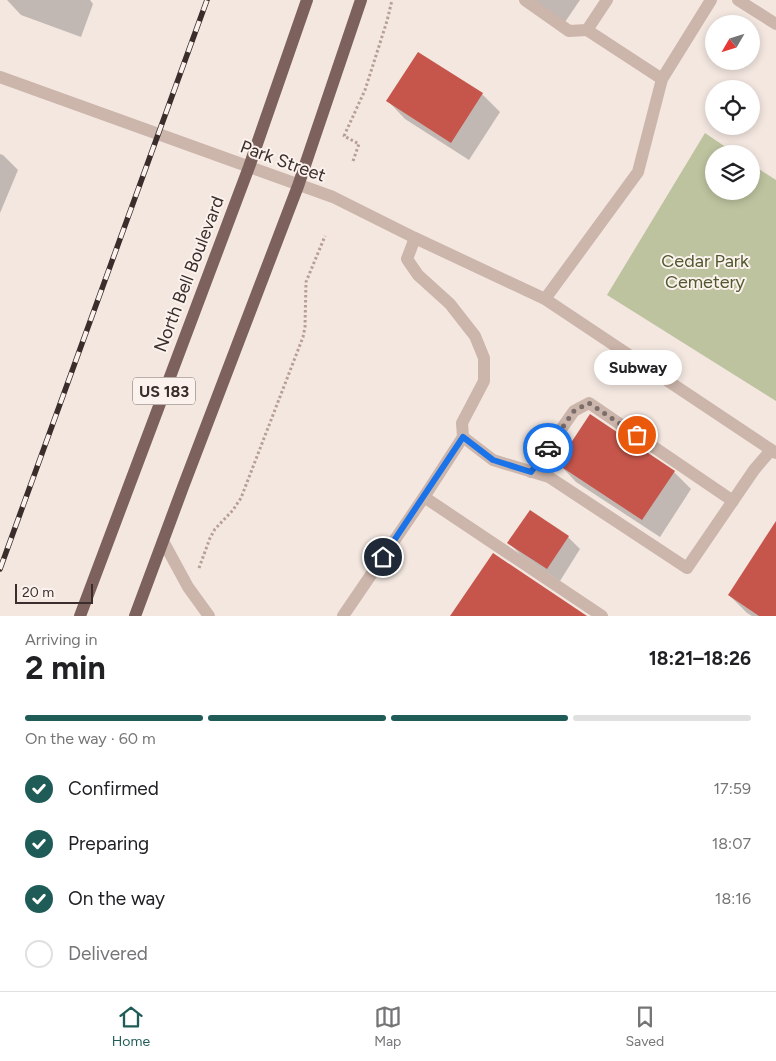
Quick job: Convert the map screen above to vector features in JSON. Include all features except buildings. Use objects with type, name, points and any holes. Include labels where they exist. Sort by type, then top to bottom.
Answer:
[{"type":"main road","name":"North Bell Boulevard","points":[[80,616],[248,167],[307,0]]},
{"type":"main road","name":"US 183","points":[[135,616],[298,186],[361,0]]},
{"type":"street","points":[[525,0],[569,31],[587,30],[662,79]]},
{"type":"street","points":[[587,30],[606,0]]},
{"type":"street","points":[[545,299],[638,172],[662,79],[712,0]]},
{"type":"street","points":[[738,0],[776,24]]},
{"type":"street","name":"Park Street","points":[[0,77],[333,198],[545,299],[773,452]]},
{"type":"street","points":[[343,616],[463,437],[462,423],[484,380],[484,358],[475,336],[450,304],[418,274],[407,259],[414,238]]},
{"type":"street","points":[[531,472],[574,411],[589,403],[733,501]]},
{"type":"street","points":[[463,437],[493,460],[549,478],[687,568],[754,470],[773,452]]},
{"type":"street","points":[[424,497],[602,616]]},
{"type":"street","points":[[163,541],[188,587],[209,616]]},
{"type":"path","points":[[353,161],[358,144],[344,136],[365,90],[387,22],[392,0]]},
{"type":"path","points":[[197,573],[215,528],[233,510],[241,498],[256,462],[303,337],[306,282],[325,236]]},
{"type":"green space","name":"Cedar Park Cemetery","points":[[705,133],[705,135],[723,145],[705,145],[705,200],[760,200],[760,170],[776,180],[776,401],[607,295]]},
{"type":"railway","points":[[0,569],[207,0]]},
{"type":"way so far","points":[[548,448],[574,411],[589,403],[637,435]]},
{"type":"place","name":"Subway","points":[[637,435]]},
{"type":"route","points":[[383,557],[463,437],[493,460],[531,472],[548,448]]}]
